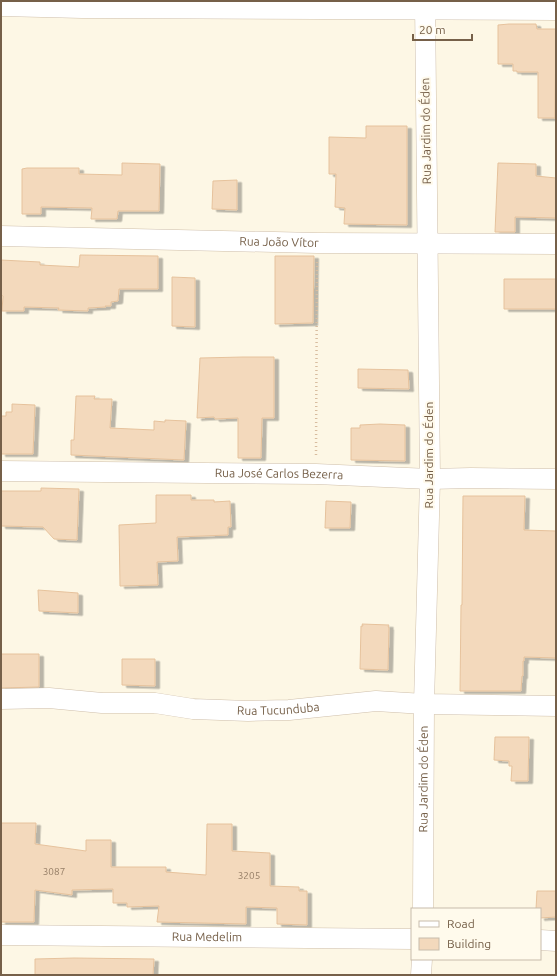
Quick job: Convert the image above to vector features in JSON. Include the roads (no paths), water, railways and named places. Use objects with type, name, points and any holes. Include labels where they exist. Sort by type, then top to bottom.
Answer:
[{"type":"street","points":[[1,6],[82,8],[424,5],[556,10]]},
{"type":"street","name":"Rua Jardim do Éden","points":[[422,908],[424,704],[430,480],[424,5]]},
{"type":"street","name":"Rua João Vítor","points":[[1,236],[427,244],[556,244]]},
{"type":"street","name":"Rua José Carlos Bezerra","points":[[1,471],[316,474],[430,480],[471,478],[556,479]]},
{"type":"street","name":"Rua Tucunduba","points":[[1,699],[50,698],[102,703],[155,703],[193,709],[248,711],[289,710],[376,701],[424,704],[556,706]]},
{"type":"street","name":"Rua Medelim","points":[[1,935],[411,939]]},
{"type":"street","points":[[541,940],[556,941]]},
{"type":"street","points":[[421,975],[422,960]]}]
